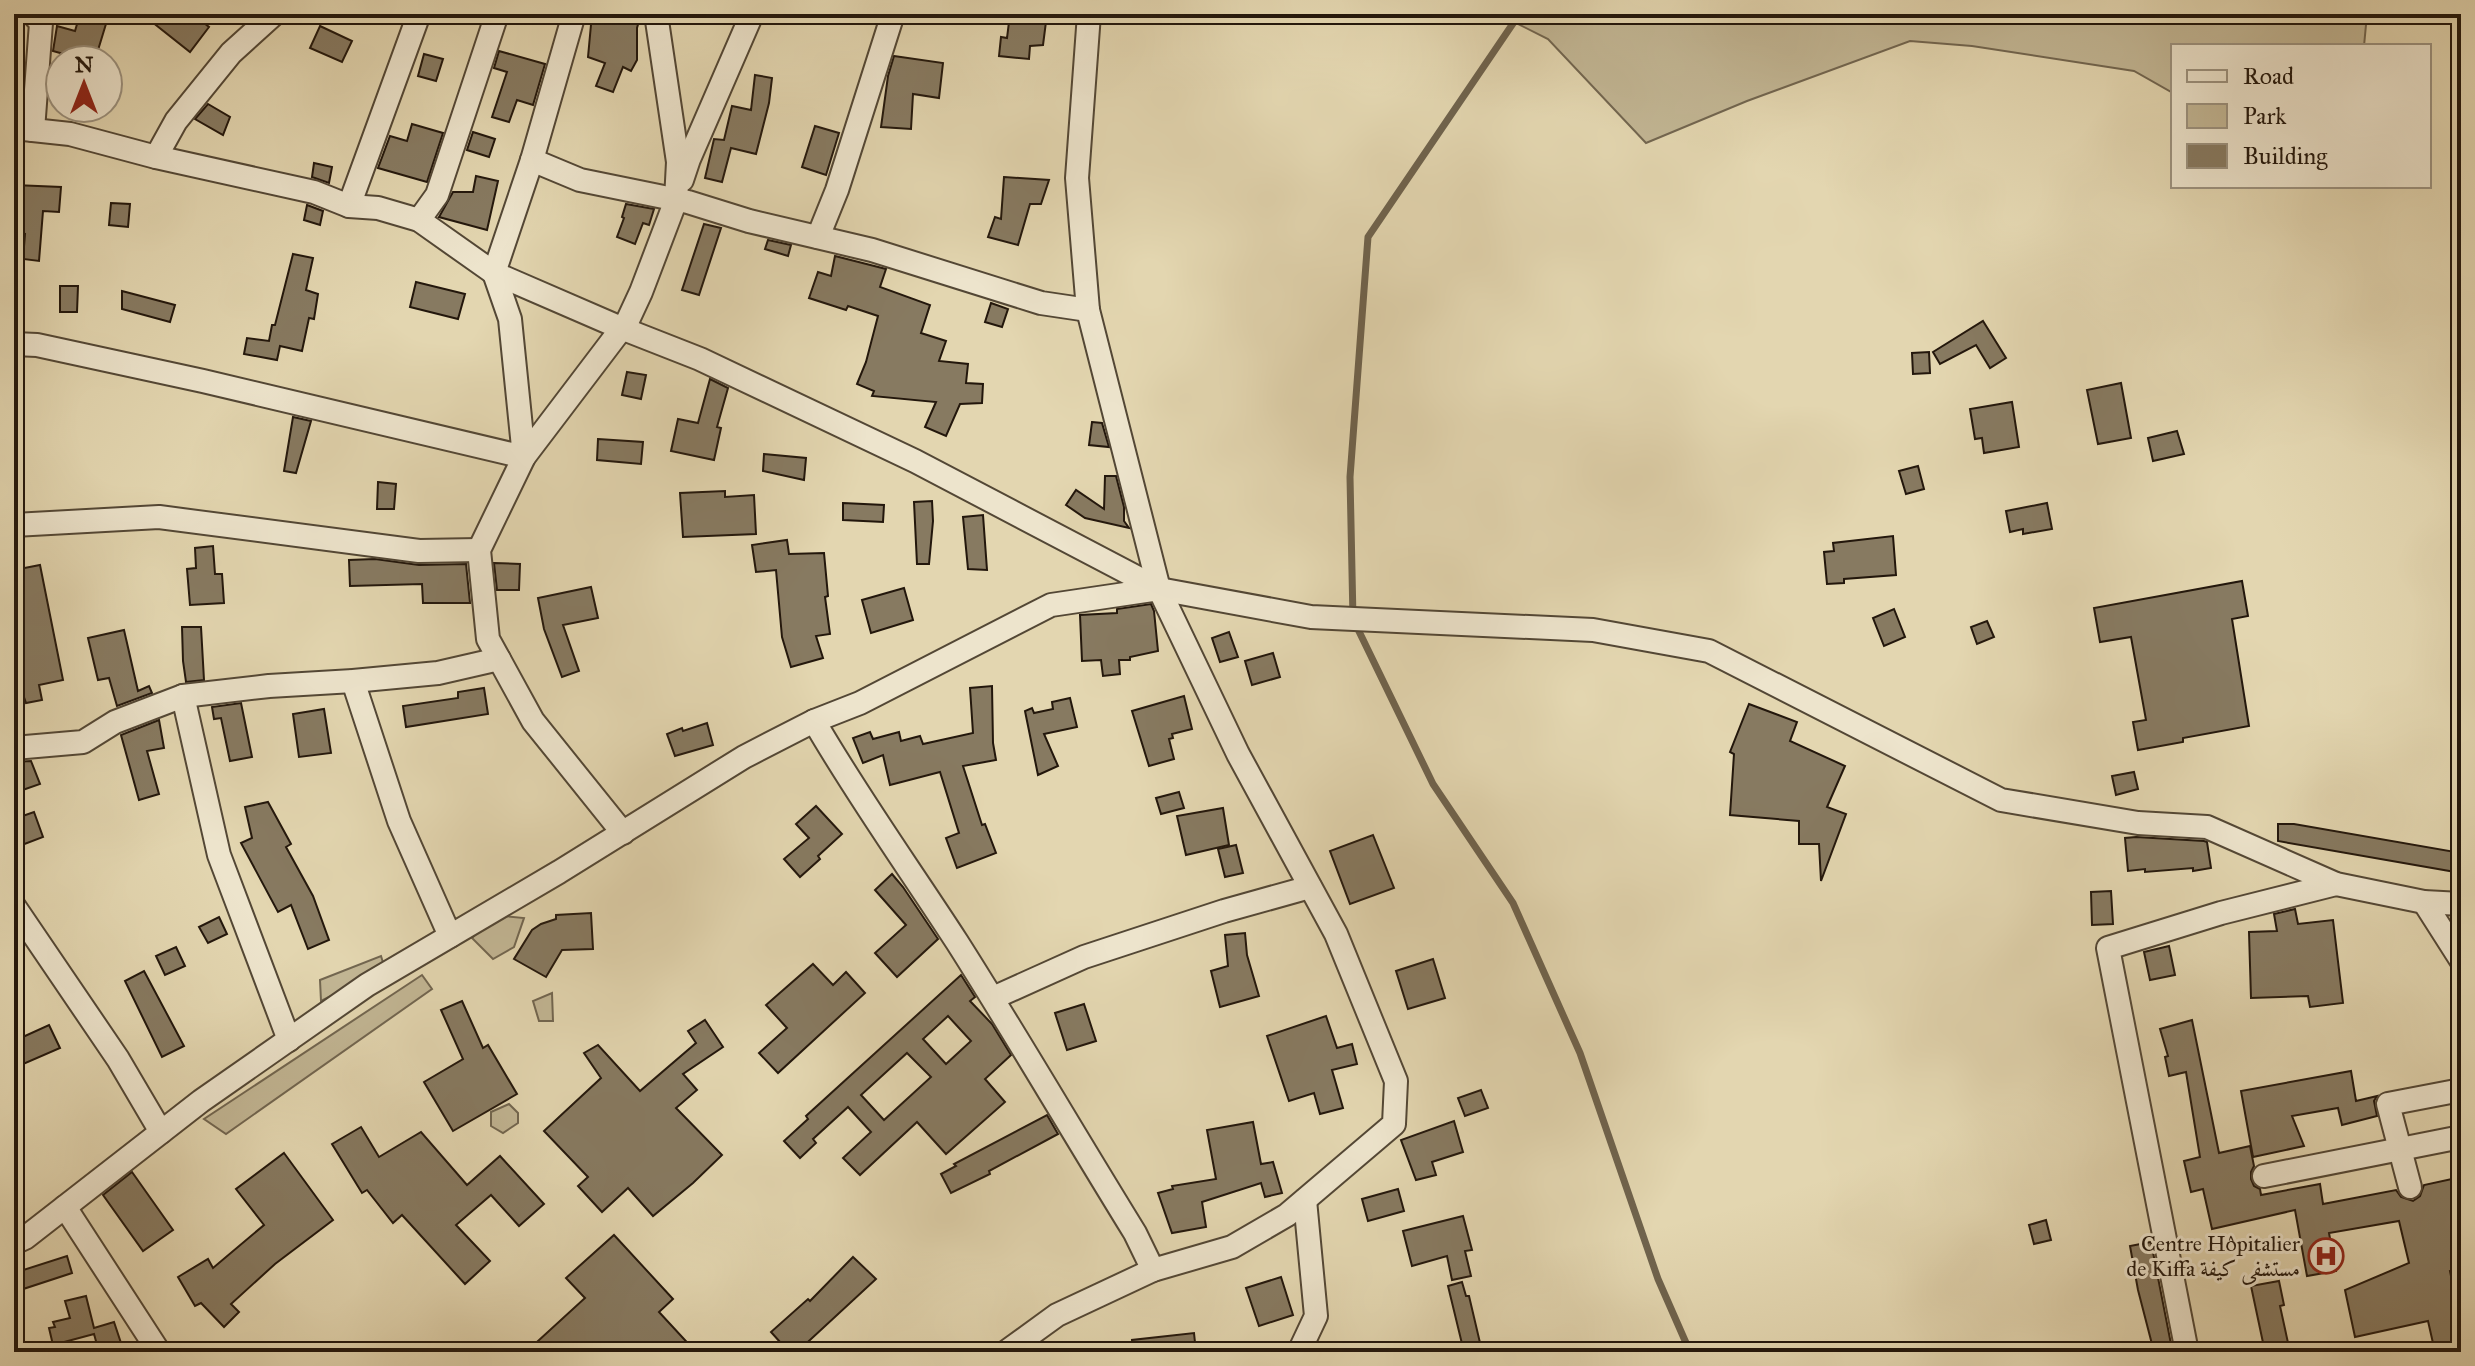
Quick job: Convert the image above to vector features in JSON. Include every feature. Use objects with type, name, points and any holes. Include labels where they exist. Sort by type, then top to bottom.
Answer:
[{"type":"street","points":[[156,157],[176,121],[231,53],[274,14]]},
{"type":"street","points":[[349,206],[419,14]]},
{"type":"street","points":[[419,220],[437,195],[497,14]]},
{"type":"street","points":[[524,457],[510,319],[494,273],[532,160],[574,14]]},
{"type":"street","points":[[656,14],[678,162],[676,200]]},
{"type":"street","points":[[623,833],[533,721],[488,639],[479,550],[524,457],[628,320],[689,159],[752,14]]},
{"type":"street","points":[[818,237],[837,190],[893,14]]},
{"type":"street","points":[[1006,1352],[1057,1315],[1153,1270],[1232,1247],[1287,1215],[1394,1124],[1396,1081],[1336,934],[1238,754],[1159,589],[1088,310],[1077,178],[1089,14]]},
{"type":"street","points":[[40,17],[24,129],[70,134],[156,157],[314,192],[349,206],[378,208],[419,220],[494,273],[700,359],[915,461],[1159,589],[1311,617],[1593,630],[1709,651],[2001,800],[2138,823],[2207,827],[2336,884],[2424,902],[2461,904]]},
{"type":"street","points":[[532,160],[580,180],[676,200],[872,250],[1041,303],[1088,310]]},
{"type":"street","points":[[14,344],[37,345],[188,378],[524,457]]},
{"type":"street","points":[[14,525],[159,517],[419,551],[479,550]]},
{"type":"street","points":[[14,1243],[161,1132],[367,985],[623,833],[744,757],[814,721],[860,703],[1051,605],[1159,589]]},
{"type":"street","points":[[14,748],[83,742],[115,722],[183,696],[438,673],[499,659]]},
{"type":"street","points":[[353,681],[399,821],[450,936]]},
{"type":"street","points":[[183,696],[219,855],[289,1040]]},
{"type":"street","points":[[814,721],[848,779],[993,998],[1135,1233],[1153,1270]]},
{"type":"street","points":[[2187,1352],[2108,948],[2221,913],[2336,884]]},
{"type":"street","points":[[993,998],[1084,957],[1224,911],[1310,887]]},
{"type":"street","points":[[2424,902],[2461,960]]},
{"type":"street","points":[[17,915],[118,1059],[161,1132]]},
{"type":"street","points":[[2410,1187],[2388,1104],[2461,1090]]},
{"type":"street","points":[[2264,1176],[2461,1137]]},
{"type":"street","points":[[1299,1352],[1316,1316],[1305,1200]]},
{"type":"street","points":[[65,1207],[159,1352]]},
{"type":"green space","points":[[1498,14],[2367,14],[2364,44],[2171,44],[2171,92],[2134,71],[1972,46],[1910,41],[1747,101],[1646,143],[1548,39]]},
{"type":"green space","points":[[494,915],[524,918],[514,947],[493,959],[472,938]]},
{"type":"green space","points":[[381,956],[385,969],[321,1001],[320,980]]},
{"type":"green space","points":[[422,975],[432,989],[226,1134],[204,1119]]},
{"type":"green space","points":[[552,993],[553,1021],[539,1021],[533,1001]]},
{"type":"green space","points":[[509,1104],[518,1113],[518,1123],[503,1133],[491,1126],[491,1112]]},
{"type":"building","points":[[80,14],[109,14],[100,44],[54,44],[57,26],[75,31]]},
{"type":"building","points":[[142,14],[193,14],[209,27],[190,52]]},
{"type":"building","points":[[592,14],[641,14],[637,28],[637,60],[631,71],[623,67],[613,92],[596,86],[605,63],[588,57]]},
{"type":"building","points":[[1010,14],[1047,14],[1043,45],[1030,46],[1029,59],[999,56],[1001,37],[1007,38]]},
{"type":"building","points":[[320,26],[352,41],[342,62],[310,48]]},
{"type":"building","points":[[499,51],[545,64],[533,105],[517,100],[509,122],[492,117],[507,72],[494,68]]},
{"type":"building","points":[[424,54],[443,59],[436,81],[418,76]]},
{"type":"building","points":[[894,56],[943,63],[939,98],[913,94],[911,129],[881,127]]},
{"type":"building","points":[[755,75],[772,78],[756,154],[731,148],[722,182],[705,178],[714,139],[724,140],[732,106],[751,110]]},
{"type":"building","points":[[208,104],[230,117],[223,135],[195,119]]},
{"type":"building","points":[[412,124],[443,133],[427,182],[378,168],[390,136],[407,141]]},
{"type":"building","points":[[815,126],[839,133],[826,175],[802,167]]},
{"type":"building","points":[[473,132],[495,139],[489,157],[467,150]]},
{"type":"building","points":[[314,163],[332,167],[329,183],[312,177]]},
{"type":"building","points":[[476,176],[498,181],[487,230],[439,217],[453,192],[473,192]]},
{"type":"building","points":[[1004,177],[1049,180],[1041,204],[1030,204],[1018,245],[988,237],[995,217],[1001,219]]},
{"type":"building","points":[[14,185],[61,187],[59,212],[43,211],[39,261],[23,259],[25,234],[14,233]]},
{"type":"building","points":[[111,203],[130,204],[128,227],[109,225]]},
{"type":"building","points":[[626,204],[654,209],[649,225],[643,223],[635,244],[617,237]]},
{"type":"building","points":[[307,205],[323,211],[320,225],[304,220]]},
{"type":"building","points":[[704,224],[721,228],[699,295],[682,290]]},
{"type":"building","points":[[768,240],[791,245],[788,256],[765,249]]},
{"type":"building","points":[[293,254],[313,258],[306,290],[318,294],[314,319],[309,318],[302,351],[280,346],[277,360],[244,354],[247,338],[269,341]]},
{"type":"building","points":[[835,256],[886,269],[880,287],[930,305],[921,333],[946,341],[939,361],[968,364],[966,383],[983,384],[982,403],[960,404],[946,436],[925,427],[936,402],[872,396],[874,391],[857,384],[878,316],[809,298],[818,272],[831,276]]},
{"type":"building","points":[[416,282],[465,294],[458,319],[410,307]]},
{"type":"building","points":[[60,286],[78,286],[77,312],[60,312]]},
{"type":"building","points":[[122,291],[175,305],[170,322],[122,309]]},
{"type":"building","points":[[991,303],[1008,309],[1002,327],[985,322]]},
{"type":"building","points":[[1983,321],[2006,358],[1990,368],[1976,345],[1940,364],[1933,352]]},
{"type":"building","points":[[1929,352],[1930,373],[1913,374],[1912,353]]},
{"type":"building","points":[[627,372],[646,375],[641,399],[622,395]]},
{"type":"building","points":[[710,379],[728,388],[717,427],[721,428],[714,460],[671,451],[678,419],[698,423]]},
{"type":"building","points":[[2121,383],[2131,438],[2098,444],[2087,390]]},
{"type":"building","points":[[2012,402],[2019,447],[1984,453],[1982,438],[1975,439],[1970,409]]},
{"type":"building","points":[[293,417],[311,421],[296,473],[284,471]]},
{"type":"building","points":[[1092,422],[1102,423],[1109,447],[1089,445]]},
{"type":"building","points":[[2177,431],[2184,454],[2153,461],[2148,438]]},
{"type":"building","points":[[598,439],[643,442],[641,464],[597,460]]},
{"type":"building","points":[[764,454],[806,458],[804,480],[763,471]]},
{"type":"building","points":[[1918,466],[1924,489],[1906,494],[1899,471]]},
{"type":"building","points":[[1105,476],[1116,476],[1124,507],[1124,521],[1129,528],[1085,518],[1066,505],[1076,490],[1104,509]]},
{"type":"building","points":[[378,482],[396,484],[394,509],[377,509]]},
{"type":"building","points":[[725,491],[725,497],[754,495],[756,534],[683,537],[680,493]]},
{"type":"building","points":[[932,501],[929,564],[917,564],[914,502]]},
{"type":"building","points":[[843,503],[884,505],[883,522],[843,520]]},
{"type":"building","points":[[2047,503],[2052,529],[2023,534],[2023,529],[2010,532],[2006,511]]},
{"type":"building","points":[[983,515],[987,570],[968,569],[963,517]]},
{"type":"building","points":[[1893,536],[1896,575],[1844,579],[1844,583],[1827,584],[1824,552],[1834,551],[1833,543]]},
{"type":"building","points":[[787,540],[789,554],[824,553],[830,634],[816,636],[823,658],[791,667],[782,637],[776,570],[756,572],[752,545]]},
{"type":"building","points":[[213,546],[215,574],[222,574],[224,603],[190,605],[187,569],[196,568],[195,548]]},
{"type":"building","points":[[375,559],[419,565],[466,564],[470,603],[423,603],[422,584],[350,586],[349,560]]},
{"type":"building","points":[[494,563],[520,564],[519,590],[497,590]]},
{"type":"building","points":[[40,565],[63,680],[39,685],[42,700],[26,703],[14,668],[14,570]]},
{"type":"building","points":[[2242,581],[2248,616],[2232,619],[2249,726],[2138,750],[2133,722],[2146,720],[2131,637],[2100,642],[2094,608]]},
{"type":"building","points":[[591,587],[598,618],[563,625],[579,671],[562,677],[544,629],[538,598]]},
{"type":"building","points":[[904,588],[913,620],[871,633],[862,600]]},
{"type":"building","points":[[1151,604],[1158,651],[1130,657],[1130,660],[1119,660],[1120,674],[1103,676],[1101,660],[1082,661],[1080,615],[1117,613],[1117,609]]},
{"type":"building","points":[[1894,609],[1905,637],[1884,646],[1873,618]]},
{"type":"building","points":[[1987,621],[1994,637],[1977,644],[1971,627]]},
{"type":"building","points":[[182,627],[201,627],[204,680],[186,682]]},
{"type":"building","points":[[124,630],[138,691],[149,686],[152,693],[117,706],[109,678],[98,680],[88,638]]},
{"type":"building","points":[[1229,632],[1238,657],[1220,662],[1212,638]]},
{"type":"building","points":[[1273,653],[1280,677],[1252,685],[1245,661]]},
{"type":"building","points":[[992,686],[996,760],[963,766],[982,825],[985,824],[996,853],[957,868],[946,838],[959,833],[940,772],[890,785],[883,755],[863,763],[853,738],[870,732],[873,739],[899,732],[901,741],[920,736],[923,744],[973,733],[970,688]]},
{"type":"building","points":[[484,688],[488,714],[406,727],[403,706],[458,698],[458,692]]},
{"type":"building","points":[[1184,696],[1192,729],[1172,734],[1173,738],[1169,739],[1174,759],[1149,766],[1132,711]]},
{"type":"building","points":[[1070,698],[1077,727],[1044,734],[1058,766],[1038,775],[1025,711],[1032,708],[1034,713],[1053,709],[1052,702]]},
{"type":"building","points":[[241,703],[252,757],[230,761],[221,718],[214,719],[212,707]]},
{"type":"building","points":[[1749,704],[1797,722],[1790,741],[1845,766],[1827,807],[1846,814],[1821,881],[1819,844],[1799,844],[1799,821],[1730,815],[1734,754],[1730,752]]},
{"type":"building","points":[[324,709],[331,753],[299,757],[293,714]]},
{"type":"building","points":[[159,720],[164,748],[147,751],[159,794],[139,800],[121,735]]},
{"type":"building","points":[[707,723],[713,745],[675,756],[667,734]]},
{"type":"building","points":[[31,761],[40,784],[14,793],[14,762]]},
{"type":"building","points":[[2134,772],[2138,789],[2116,795],[2112,776]]},
{"type":"building","points":[[1179,792],[1184,808],[1161,814],[1156,798]]},
{"type":"building","points":[[268,802],[291,844],[286,847],[313,896],[329,940],[308,949],[291,905],[278,912],[241,843],[252,838],[245,807]]},
{"type":"building","points":[[816,806],[842,834],[800,877],[784,859],[809,838],[796,824]]},
{"type":"building","points":[[1223,808],[1229,845],[1186,855],[1177,816]]},
{"type":"building","points":[[34,812],[43,837],[14,848],[14,819]]},
{"type":"building","points":[[2278,824],[2294,824],[2461,853],[2461,873],[2278,841]]},
{"type":"building","points":[[1373,835],[1394,888],[1350,904],[1330,851]]},
{"type":"building","points":[[2125,838],[2207,842],[2211,868],[2128,871]]},
{"type":"building","points":[[1236,845],[1243,873],[1225,877],[1218,849]]},
{"type":"building","points":[[892,874],[938,939],[897,977],[875,953],[906,925],[875,890]]},
{"type":"building","points":[[2111,891],[2113,924],[2092,925],[2091,892]]},
{"type":"building","points":[[2295,909],[2298,924],[2333,920],[2343,1003],[2310,1007],[2308,996],[2251,998],[2249,932],[2277,931],[2274,914]]},
{"type":"building","points":[[591,913],[593,949],[562,950],[546,977],[514,959],[532,930],[556,919],[556,915]]},
{"type":"building","points":[[219,917],[227,934],[208,943],[199,927]]},
{"type":"building","points":[[1245,933],[1247,955],[1259,996],[1220,1007],[1211,971],[1228,966],[1225,935]]},
{"type":"building","points":[[2169,946],[2175,975],[2150,980],[2144,952]]},
{"type":"building","points":[[176,947],[185,966],[165,975],[156,956]]},
{"type":"building","points":[[1433,959],[1445,998],[1408,1009],[1396,971]]},
{"type":"building","points":[[813,964],[833,985],[846,972],[865,993],[778,1073],[759,1053],[787,1028],[766,1005]]},
{"type":"building","points":[[144,971],[184,1046],[162,1057],[125,981]]},
{"type":"building","points":[[961,975],[975,997],[970,1001],[992,1024],[1011,1055],[985,1079],[1005,1102],[946,1154],[917,1122],[860,1175],[843,1158],[871,1132],[848,1107],[813,1139],[816,1143],[800,1158],[784,1141],[808,1119],[806,1116]],"holes":[[[948,1016],[971,1041],[946,1064],[923,1039]],[[907,1053],[931,1077],[884,1120],[861,1095]]]},
{"type":"building","points":[[462,1001],[483,1048],[488,1045],[517,1094],[453,1131],[424,1082],[463,1059],[441,1010]]},
{"type":"building","points":[[1084,1004],[1096,1041],[1067,1050],[1055,1013]]},
{"type":"building","points":[[1326,1016],[1337,1048],[1352,1044],[1357,1064],[1332,1070],[1343,1108],[1320,1114],[1314,1093],[1289,1101],[1267,1036]]},
{"type":"building","points":[[705,1020],[723,1047],[683,1074],[697,1090],[676,1108],[722,1155],[653,1216],[628,1188],[602,1212],[578,1186],[588,1177],[544,1131],[601,1078],[584,1053],[598,1045],[640,1091],[696,1043],[688,1031]]},
{"type":"building","points":[[2192,1020],[2219,1153],[2250,1146],[2254,1166],[2251,1179],[2261,1195],[2320,1184],[2323,1204],[2396,1190],[2401,1197],[2413,1201],[2420,1196],[2424,1185],[2461,1177],[2461,1269],[2450,1271],[2461,1327],[2461,1352],[2435,1352],[2428,1321],[2355,1337],[2345,1290],[2409,1263],[2399,1221],[2329,1233],[2336,1271],[2307,1276],[2295,1210],[2212,1229],[2203,1189],[2191,1192],[2184,1161],[2200,1157],[2186,1072],[2169,1076],[2165,1057],[2168,1056],[2160,1029]]},
{"type":"building","points":[[49,1025],[60,1048],[14,1068],[14,1041]]},
{"type":"building","points":[[2351,1071],[2356,1101],[2377,1096],[2374,1101],[2377,1116],[2342,1125],[2338,1108],[2292,1116],[2304,1146],[2253,1157],[2241,1091]]},
{"type":"building","points":[[1481,1090],[1488,1108],[1465,1116],[1458,1098]]},
{"type":"building","points":[[1047,1115],[1058,1134],[951,1193],[941,1174],[956,1166],[954,1164]]},
{"type":"building","points":[[1454,1121],[1463,1152],[1432,1162],[1436,1175],[1416,1180],[1401,1140]]},
{"type":"building","points":[[1253,1122],[1261,1164],[1273,1162],[1282,1193],[1265,1197],[1261,1183],[1202,1202],[1206,1227],[1172,1233],[1158,1193],[1173,1189],[1172,1186],[1216,1179],[1207,1130]]},
{"type":"building","points":[[361,1127],[379,1157],[421,1132],[467,1185],[500,1156],[544,1204],[519,1226],[491,1195],[456,1225],[490,1261],[465,1284],[402,1215],[393,1223],[367,1190],[362,1193],[332,1144]]},
{"type":"building","points":[[284,1153],[333,1220],[275,1264],[231,1304],[239,1312],[224,1327],[201,1303],[195,1306],[178,1277],[208,1259],[213,1268],[264,1225],[236,1189]]},
{"type":"building","points":[[132,1172],[173,1230],[143,1251],[103,1195]]},
{"type":"building","points":[[1398,1189],[1404,1211],[1368,1221],[1362,1199]]},
{"type":"building","points":[[1463,1216],[1472,1250],[1465,1251],[1471,1276],[1452,1280],[1447,1256],[1412,1266],[1403,1231]]},
{"type":"building","points":[[2046,1220],[2051,1240],[2034,1244],[2029,1225]]},
{"type":"building","points":[[614,1235],[673,1299],[659,1312],[696,1352],[526,1352],[585,1298],[566,1278]]},
{"type":"building","points":[[2151,1242],[2171,1344],[2153,1348],[2130,1246]]},
{"type":"building","points":[[67,1256],[72,1273],[14,1292],[14,1273]]},
{"type":"building","points":[[853,1257],[876,1279],[797,1352],[789,1352],[771,1332],[808,1299],[810,1301]]},
{"type":"building","points":[[1281,1277],[1293,1315],[1259,1326],[1246,1288]]},
{"type":"building","points":[[2279,1281],[2284,1305],[2280,1306],[2290,1352],[2265,1352],[2251,1286]]},
{"type":"building","points":[[1462,1282],[1466,1296],[1469,1296],[1481,1347],[1464,1352],[1448,1286]]},
{"type":"building","points":[[86,1296],[94,1328],[114,1322],[124,1352],[99,1352],[94,1334],[53,1345],[49,1328],[55,1327],[53,1322],[70,1318],[65,1301]]},
{"type":"building","points":[[1194,1333],[1196,1352],[1133,1352],[1132,1340]]},
{"type":"waterway","points":[[1525,14],[1514,22],[1368,237],[1350,477],[1353,619],[1433,784],[1513,903],[1580,1053],[1658,1279],[1690,1352]]},
{"type":"place","name":"Centre Hôpitalier de Kiffa مستشفى كيفة","points":[[2326,1256]]}]
